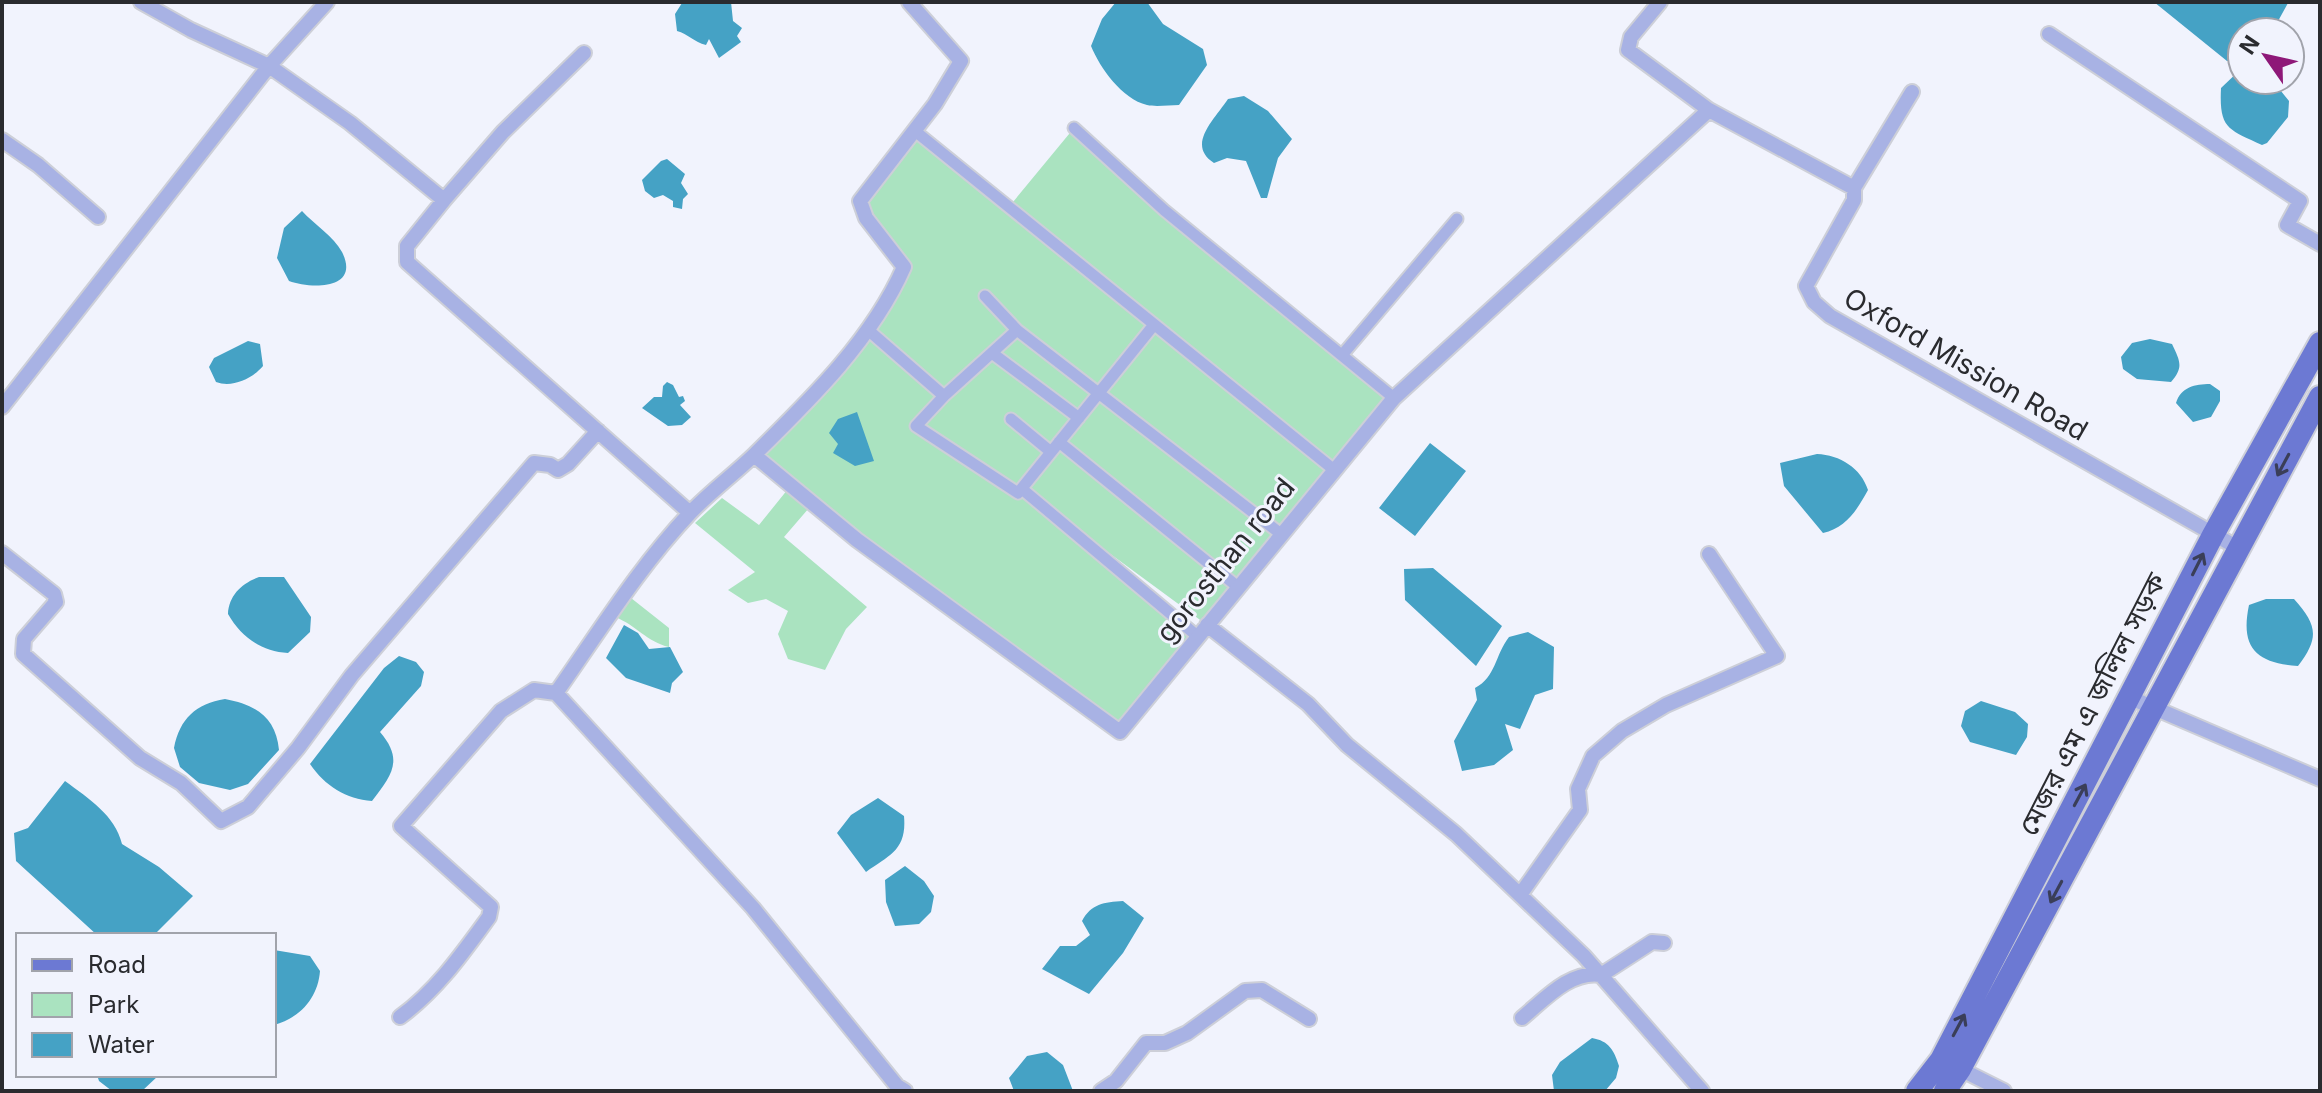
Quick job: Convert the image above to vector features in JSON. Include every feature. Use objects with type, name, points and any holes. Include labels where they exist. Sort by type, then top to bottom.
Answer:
[{"type":"main road","name":"মেজর এম এ জলিল সড়ক","points":[[1917,1091],[1941,1060],[2213,535],[2320,343]]},
{"type":"main road","name":"মেজর এম এ জলিল সড়ক","points":[[1945,1091],[1960,1069],[2320,397]]},
{"type":"street","points":[[141,2],[191,30],[269,66],[350,123],[444,200]]},
{"type":"street","points":[[2,407],[269,66],[327,2]]},
{"type":"street","points":[[556,693],[632,584],[690,513],[754,455],[843,361],[891,297],[904,267],[866,218],[860,201],[915,131],[961,61],[909,2]]},
{"type":"street","points":[[1660,2],[1631,37],[1628,50],[1709,110],[1854,188],[1912,92]]},
{"type":"street","points":[[2049,34],[2300,201],[2287,225],[2320,244]]},
{"type":"street","points":[[584,53],[503,132],[444,200],[407,246],[407,262],[690,513]]},
{"type":"street","name":"gorosthan road","points":[[754,455],[857,540],[1120,732],[1394,398],[1709,110]]},
{"type":"street","points":[[1074,128],[1164,210],[1394,398]]},
{"type":"street","points":[[915,131],[1333,469]]},
{"type":"street","points":[[2,140],[38,165],[98,217]]},
{"type":"street","name":"Oxford Mission Road","points":[[1854,188],[1854,200],[1806,286],[1814,302],[1830,316],[1961,393],[2238,548]]},
{"type":"street","points":[[1343,354],[1457,219]]},
{"type":"street","points":[[985,296],[1017,330],[1281,534]]},
{"type":"street","points":[[1017,330],[944,396],[916,426],[1018,493],[1153,326]]},
{"type":"street","points":[[867,329],[944,396]]},
{"type":"street","points":[[992,353],[1079,418]]},
{"type":"street","points":[[1011,419],[1051,452]]},
{"type":"street","points":[[2,553],[54,594],[56,602],[24,639],[23,654],[140,758],[181,783],[221,821],[248,807],[298,748],[352,675],[534,463],[550,465],[558,470],[568,464],[598,431]]},
{"type":"street","points":[[1059,442],[1238,587]]},
{"type":"street","points":[[1022,489],[1202,630],[1308,704],[1347,745],[1456,834],[1601,975],[1702,1091]]},
{"type":"street","points":[[1520,895],[1580,810],[1578,789],[1593,756],[1622,731],[1666,705],[1777,656],[1709,554]]},
{"type":"street","points":[[400,1017],[424,1000],[441,980],[489,917],[491,907],[401,826],[501,711],[534,690],[556,693],[753,908],[905,1091]]},
{"type":"street","points":[[2131,698],[2320,779]]},
{"type":"street","points":[[1522,1018],[1567,982],[1588,973],[1601,975],[1652,942],[1664,943]]},
{"type":"street","points":[[1101,1091],[1116,1081],[1146,1043],[1165,1043],[1187,1033],[1245,991],[1262,990],[1309,1019]]},
{"type":"street","points":[[1960,1069],[2004,1091]]},
{"type":"green space","points":[[1074,128],[1394,398],[1207,625],[1037,500],[1196,635],[1120,732],[754,455],[867,329],[903,267],[860,201],[915,131],[1008,208]]},
{"type":"green space","points":[[788,489],[809,508],[784,537],[867,607],[846,629],[825,670],[788,659],[778,634],[788,611],[766,599],[748,603],[728,590],[755,572],[695,523],[722,498],[759,525]]},
{"type":"green space","points":[[631,598],[669,628],[669,647],[615,617]]},
{"type":"water","points":[[731,2],[733,21],[742,28],[737,36],[741,42],[719,58],[709,39],[706,45],[677,31],[675,14],[682,3]]},
{"type":"water","points":[[1116,2],[1147,2],[1163,24],[1203,49],[1207,65],[1179,105],[1151,106],[1138,102],[1113,82],[1100,64],[1091,46],[1102,19]]},
{"type":"water","points":[[2154,2],[2288,2],[2281,16],[2226,16],[2226,60]]},
{"type":"water","points":[[2226,83],[2226,96],[2285,96],[2289,101],[2288,117],[2262,145],[2228,126],[2222,112],[2221,88]]},
{"type":"water","points":[[1244,96],[1268,111],[1292,139],[1278,158],[1267,198],[1261,198],[1246,161],[1227,158],[1214,163],[1202,148],[1205,132],[1228,99]]},
{"type":"water","points":[[667,159],[685,174],[681,183],[688,194],[683,199],[682,209],[673,207],[673,201],[663,195],[654,198],[645,191],[642,180]]},
{"type":"water","points":[[302,211],[342,252],[345,274],[331,284],[309,285],[289,281],[277,258],[284,228]]},
{"type":"water","points":[[2150,339],[2172,344],[2179,364],[2171,382],[2137,379],[2123,369],[2121,357],[2132,343]]},
{"type":"water","points":[[248,341],[260,344],[263,366],[241,381],[229,384],[216,382],[209,367],[214,358]]},
{"type":"water","points":[[667,382],[673,385],[679,397],[683,396],[685,401],[680,405],[691,417],[682,425],[668,426],[642,408],[654,397],[662,397],[663,386]]},
{"type":"water","points":[[2210,384],[2220,391],[2220,401],[2211,417],[2193,422],[2176,403],[2178,398],[2189,388]]},
{"type":"water","points":[[857,412],[874,461],[855,466],[833,453],[838,444],[829,433],[838,419]]},
{"type":"water","points":[[1430,443],[1466,471],[1415,536],[1379,508]]},
{"type":"water","points":[[1817,454],[1848,464],[1860,475],[1868,490],[1844,522],[1823,533],[1784,486],[1780,463]]},
{"type":"water","points":[[1433,568],[1502,626],[1476,666],[1405,600],[1404,569]]},
{"type":"water","points":[[259,577],[284,577],[311,617],[310,632],[288,653],[269,650],[253,642],[239,630],[228,614],[231,601],[238,591]]},
{"type":"water","points":[[2266,599],[2294,599],[2311,624],[2310,647],[2298,666],[2262,657],[2249,642],[2249,605]]},
{"type":"water","points":[[624,625],[638,633],[649,649],[670,647],[683,672],[672,683],[670,693],[626,678],[606,658]]},
{"type":"water","points":[[1528,632],[1554,647],[1553,689],[1535,695],[1520,729],[1505,724],[1513,750],[1494,765],[1462,771],[1454,741],[1477,700],[1475,688],[1491,672],[1509,637]]},
{"type":"water","points":[[399,656],[416,662],[424,672],[421,686],[380,732],[392,751],[390,775],[372,801],[353,797],[329,785],[310,764],[384,668]]},
{"type":"water","points":[[225,699],[247,705],[263,715],[274,729],[279,750],[248,784],[230,790],[199,783],[180,767],[174,748],[180,728],[191,714]]},
{"type":"water","points":[[1981,701],[2015,712],[2028,724],[2027,737],[2016,755],[1970,742],[1961,726],[1965,711]]},
{"type":"water","points":[[65,781],[107,816],[122,844],[159,867],[193,896],[156,933],[95,933],[16,861],[14,833],[28,828]]},
{"type":"water","points":[[878,798],[904,816],[903,837],[889,856],[866,872],[837,833],[851,815]]},
{"type":"water","points":[[905,866],[924,881],[934,896],[931,912],[919,924],[895,926],[886,902],[885,880]]},
{"type":"water","points":[[1123,901],[1144,918],[1123,953],[1089,994],[1042,969],[1060,946],[1076,946],[1090,935],[1082,921],[1094,907]]},
{"type":"water","points":[[276,950],[310,956],[320,971],[316,990],[306,1006],[276,1024]]},
{"type":"water","points":[[1592,1038],[1603,1041],[1613,1051],[1619,1066],[1616,1078],[1605,1091],[1554,1091],[1552,1075],[1560,1062]]},
{"type":"water","points":[[1047,1052],[1063,1065],[1073,1091],[1014,1091],[1009,1078],[1027,1056]]},
{"type":"water","points":[[98,1077],[157,1077],[142,1091],[112,1091]]}]
